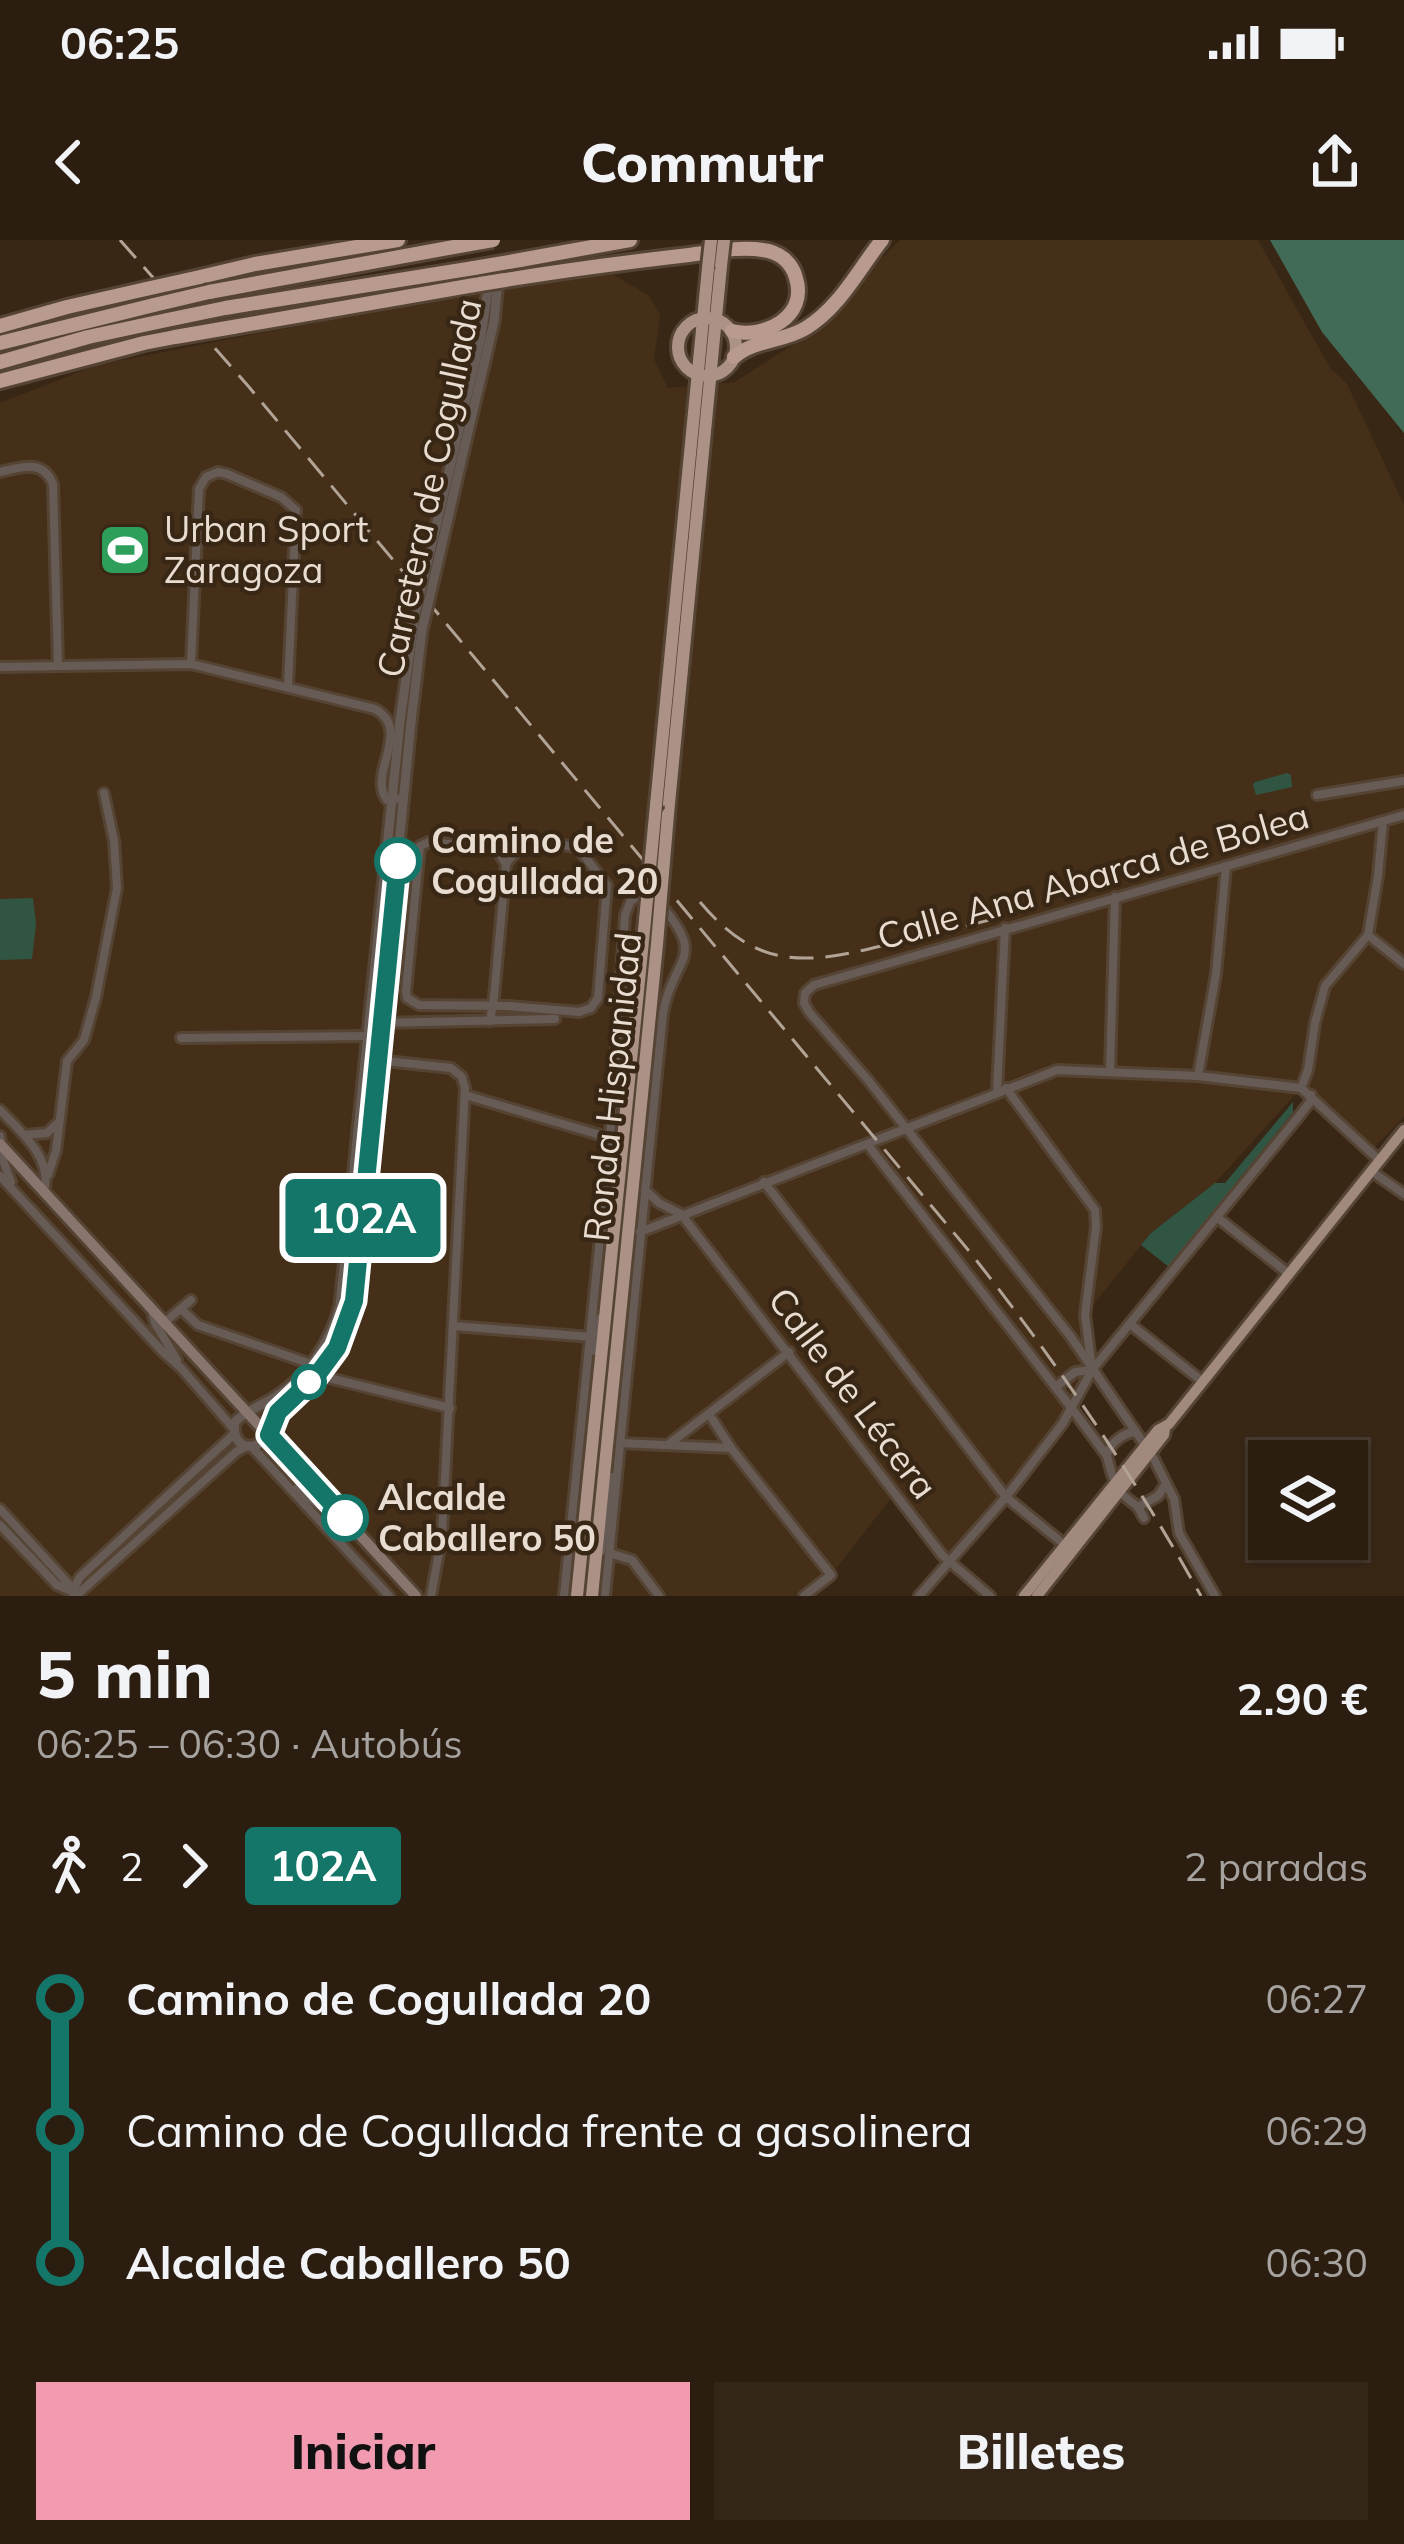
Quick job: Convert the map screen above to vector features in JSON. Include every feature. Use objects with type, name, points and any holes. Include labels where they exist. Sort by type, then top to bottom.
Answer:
[{"type":"highway","points":[[335,250],[372,240]]},
{"type":"highway","points":[[0,326],[200,277],[398,240]]},
{"type":"highway","points":[[0,343],[209,292],[493,240]]},
{"type":"highway","points":[[0,362],[225,308],[630,240]]},
{"type":"highway","name":"Ronda Hispanidad","points":[[592,1589],[623,1280],[656,805],[710,318],[711,240]]},
{"type":"highway","name":"Ronda Hispanidad","points":[[714,267],[724,240]]},
{"type":"highway","points":[[0,380],[175,337],[493,281],[728,250],[761,249],[781,256],[792,267],[798,286],[791,312],[776,326],[748,334],[710,318],[687,325],[678,340],[680,358],[687,368],[704,375],[723,371],[734,356],[755,343],[796,333],[820,318],[882,240]]},
{"type":"highway","points":[[732,331],[734,356]]},
{"type":"highway","name":"Ronda Hispanidad","points":[[578,1588],[608,1294],[668,814],[704,375]]},
{"type":"main road","points":[[1024,1596],[1071,1545],[1158,1430],[1165,1429],[1404,1130]]},
{"type":"main road","points":[[0,1142],[416,1596]]},
{"type":"main road","points":[[1036,1596],[1071,1545]]},
{"type":"street","name":"Carretera de Cogullada","points":[[233,1431],[237,1419],[278,1396],[337,1348],[354,1301],[404,798],[415,615],[457,461],[493,281]]},
{"type":"street","points":[[0,472],[39,467],[53,484],[58,665]]},
{"type":"street","points":[[191,664],[199,489],[206,477],[218,472],[281,497],[296,510],[288,687]]},
{"type":"street","points":[[0,667],[191,664],[382,712],[390,729],[380,790],[391,801],[404,798]]},
{"type":"street","name":"Carretera de Cogullada","points":[[249,1447],[269,1435],[278,1412],[314,1369],[342,1297],[391,801],[405,722]]},
{"type":"street","points":[[1317,795],[1404,781]]},
{"type":"street","points":[[44,1192],[56,1151],[67,1061],[84,1040],[117,888],[104,793]]},
{"type":"street","name":"Calle Ana Abarca de Bolea","points":[[905,1128],[809,1012],[804,998],[807,989],[1404,815]]},
{"type":"street","points":[[1301,1088],[1324,986],[1368,934],[1383,821]]},
{"type":"street","points":[[490,1021],[493,1006],[506,864],[531,842],[578,848],[607,885],[598,998],[586,1011],[493,1006],[414,1004],[406,995],[422,844],[491,848],[506,864]]},
{"type":"street","points":[[1198,1076],[1216,974],[1226,866]]},
{"type":"street","points":[[564,1596],[610,1138],[625,915],[632,900],[647,896],[678,925],[686,950],[662,1013],[605,1596]]},
{"type":"street","points":[[1110,1072],[1115,897]]},
{"type":"street","points":[[1005,928],[1002,1090],[1095,1210],[1085,1315],[1092,1370]]},
{"type":"street","points":[[1368,934],[1404,964]]},
{"type":"street","points":[[381,1023],[555,1019]]},
{"type":"street","points":[[181,1038],[367,1036]]},
{"type":"street","points":[[377,1060],[452,1068],[461,1078],[465,1095],[442,1537],[431,1596]]},
{"type":"street","points":[[640,1232],[1057,1070],[1198,1076],[1301,1088],[1404,1194]]},
{"type":"street","points":[[465,1095],[610,1138]]},
{"type":"street","points":[[919,1596],[1006,1497],[1063,1423],[1092,1370],[1312,1099]]},
{"type":"street","points":[[0,1109],[23,1134],[48,1175]]},
{"type":"street","points":[[23,1134],[47,1133],[59,1122]]},
{"type":"street","points":[[905,1128],[1061,1324],[1148,1449],[1174,1499],[1179,1532],[1215,1596]]},
{"type":"street","points":[[0,1142],[17,1194]]},
{"type":"street","points":[[868,1145],[1056,1387],[1107,1456],[1118,1487],[1144,1518]]},
{"type":"street","points":[[0,1176],[182,1368]]},
{"type":"street","points":[[764,1182],[1006,1497],[1071,1545]]},
{"type":"street","name":"Calle de Lécera","points":[[645,1190],[681,1214],[950,1563],[990,1596]]},
{"type":"street","points":[[1218,1218],[1289,1274]]},
{"type":"street","points":[[623,1280],[624,1397]]},
{"type":"street","name":"Ronda Hispanidad","points":[[584,1408],[608,1294]]},
{"type":"street","points":[[165,1322],[191,1300]]},
{"type":"street","points":[[152,1308],[155,1323],[182,1368],[238,1442],[280,1477],[389,1596]]},
{"type":"street","points":[[181,1309],[195,1324],[314,1369],[450,1408]]},
{"type":"street","points":[[1061,1324],[1077,1323],[1085,1315]]},
{"type":"street","points":[[1130,1324],[1202,1382]]},
{"type":"street","points":[[454,1326],[592,1337]]},
{"type":"street","points":[[669,1444],[789,1352]]},
{"type":"street","points":[[1056,1387],[1075,1372],[1092,1370]]},
{"type":"street","points":[[709,1414],[831,1575],[804,1596]]},
{"type":"street","points":[[74,1594],[80,1577],[233,1431]]},
{"type":"street","points":[[1107,1456],[1118,1439],[1135,1432]]},
{"type":"street","points":[[620,1443],[731,1448]]},
{"type":"street","points":[[74,1594],[236,1452],[249,1447]]},
{"type":"street","name":"Ronda Hispanidad","points":[[592,1589],[617,1460]]},
{"type":"street","points":[[280,1477],[329,1513],[345,1518]]},
{"type":"street","points":[[1138,1507],[1158,1496],[1166,1484]]},
{"type":"street","points":[[0,1509],[59,1581]]},
{"type":"street","points":[[0,1525],[74,1594]]},
{"type":"street","points":[[573,1527],[578,1588]]},
{"type":"street","points":[[609,1553],[632,1560],[659,1596]]},
{"type":"street","points":[[392,1570],[404,1596]]},
{"type":"street","points":[[59,1581],[80,1577]]},
{"type":"shaded area","points":[[900,240],[1258,240],[1330,368],[1347,384],[1404,505],[1404,1117],[1370,1152],[1301,1088],[1215,1183],[1151,1233],[1085,1315],[1092,1370],[1006,1497],[950,1563],[895,1493],[831,1575],[804,1596],[0,1596],[0,403],[97,365],[601,267],[649,296],[660,315],[654,359],[668,388],[735,382],[828,322]]},
{"type":"green space","points":[[1270,240],[1404,240],[1404,433],[1322,332]]},
{"type":"green space","points":[[1287,773],[1292,787],[1256,795],[1255,782]]},
{"type":"green space","points":[[33,898],[32,959],[0,960],[0,899]]},
{"type":"green space","points":[[1293,1102],[1293,1112],[1169,1267],[1141,1245],[1215,1183],[1225,1183]]},
{"type":"railway","points":[[120,240],[249,387],[969,1251],[1092,1419],[1201,1596]]},
{"type":"railway","points":[[700,902],[721,924],[762,951],[806,958],[856,952],[994,919]]},
{"type":"bus line","name":"102A","points":[[345,1518],[269,1435],[278,1412],[337,1348],[354,1301],[398,861]]},
{"type":"place","name":"Urban Sport Zaragoza","points":[[125,550]]},
{"type":"place","name":"Camino de Cogullada 20","points":[[398,861]]},
{"type":"place","name":"Alcalde Caballero 50","points":[[345,1518]]}]
